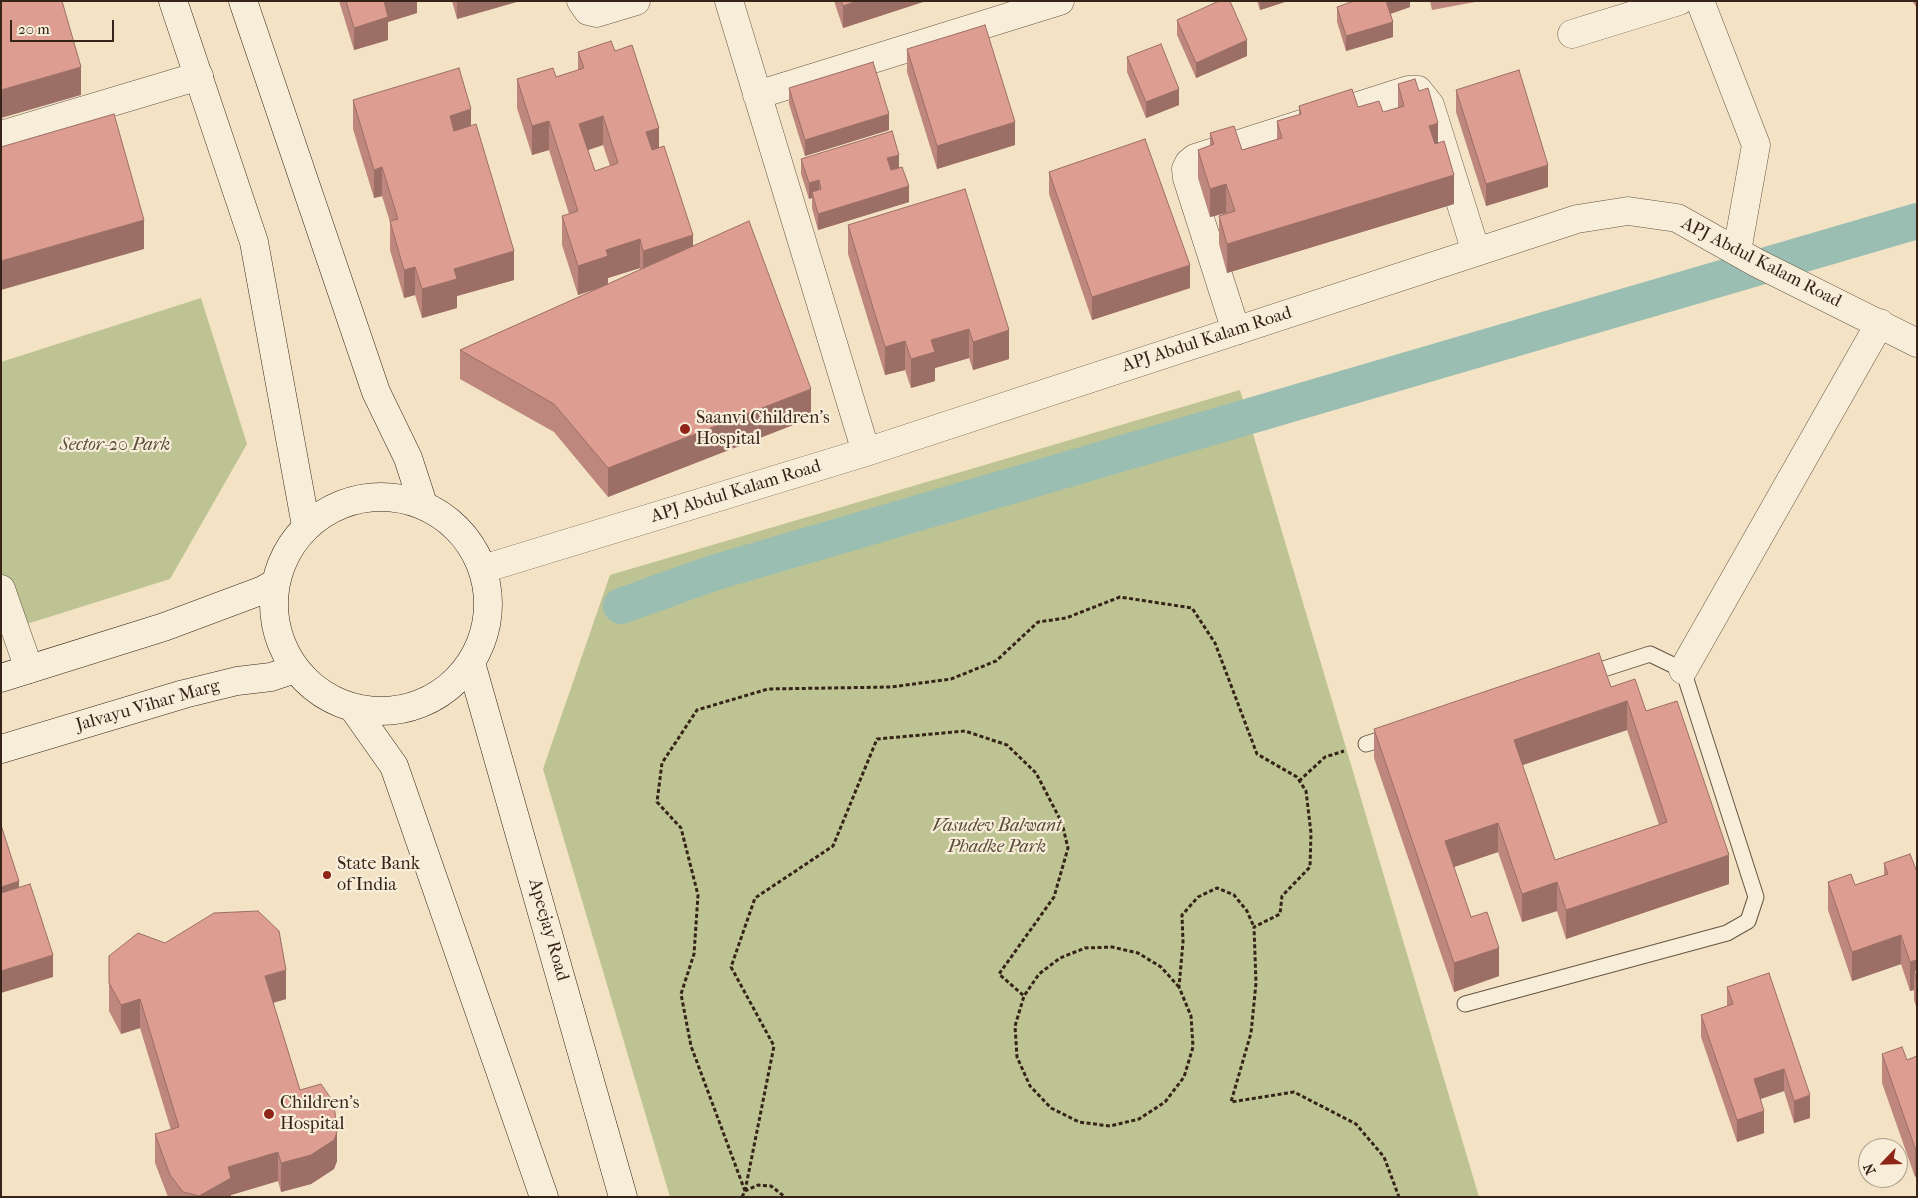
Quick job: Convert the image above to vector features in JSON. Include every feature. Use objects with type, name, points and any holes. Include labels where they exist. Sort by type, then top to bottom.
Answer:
[{"type":"street","points":[[173,1],[254,242],[306,526]]},
{"type":"street","points":[[243,1],[376,392],[408,458],[423,504]]},
{"type":"street","points":[[581,1],[588,11],[596,13],[636,1]]},
{"type":"street","points":[[728,1],[866,452]]},
{"type":"street","points":[[757,95],[1060,1]]},
{"type":"street","points":[[1572,34],[1679,1]]},
{"type":"street","points":[[1700,1],[1756,145],[1757,262]]},
{"type":"street","points":[[1,135],[199,76]]},
{"type":"street","points":[[1236,331],[1186,178],[1189,163],[1195,158],[1408,90],[1418,90],[1430,105],[1476,252]]},
{"type":"street","name":"APJ Abdul Kalam Road","points":[[483,570],[866,452],[1577,219],[1628,211],[1677,218],[1757,262],[1917,342]]},
{"type":"street","points":[[1683,670],[1880,323]]},
{"type":"street","points":[[392,496],[423,504],[449,520],[470,542],[483,570],[489,601],[485,634],[471,663],[449,688],[420,705],[387,712],[353,708],[321,693],[295,669],[281,642],[274,613],[275,583],[289,549],[306,526],[332,508],[361,498],[392,496]]},
{"type":"street","points":[[1,678],[164,627],[264,590],[275,583]]},
{"type":"street","points":[[1,589],[29,669]]},
{"type":"street","name":"Apeejay Road","points":[[471,663],[623,1197]]},
{"type":"street","name":"Jalvayu Vihar Marg","points":[[1,749],[184,694],[237,681],[271,677],[295,669]]},
{"type":"street","points":[[353,708],[394,766],[544,1197]]},
{"type":"lane","points":[[1465,1004],[1727,933],[1748,921],[1756,898],[1683,670],[1650,654],[1574,678]]},
{"type":"lane","points":[[1366,744],[1404,732]]},
{"type":"path","points":[[745,1192],[691,1046],[681,994],[694,954],[698,895],[681,828],[657,802],[662,763],[697,710],[768,689],[891,687],[951,679],[996,661],[1038,622],[1066,618],[1120,597],[1192,608],[1215,643],[1257,754],[1297,777],[1306,791],[1311,833],[1310,867],[1282,896],[1280,914],[1254,927]]},
{"type":"path","points":[[742,1197],[745,1192],[774,1046],[731,967],[755,898],[833,846],[877,739],[964,731],[1007,745],[1036,774],[1062,823],[1068,848],[1054,897],[999,974],[1024,996]]},
{"type":"path","points":[[1299,781],[1325,758],[1366,744]]},
{"type":"path","points":[[1179,987],[1184,942],[1182,915],[1198,897],[1217,888],[1234,895],[1247,910],[1254,927],[1256,983],[1252,1033],[1231,1102],[1294,1092],[1356,1124],[1384,1157],[1399,1197]]},
{"type":"path","points":[[1112,947],[1138,953],[1161,967],[1179,987],[1191,1016],[1193,1047],[1184,1077],[1165,1102],[1140,1119],[1110,1126],[1079,1122],[1051,1108],[1030,1086],[1017,1057],[1015,1026],[1024,996],[1039,974],[1060,958],[1085,948],[1112,947]]},
{"type":"path","points":[[745,1192],[758,1185],[772,1186],[785,1197]]},
{"type":"green space","name":"Sector-20 Park","points":[[201,298],[247,444],[170,579],[14,628],[1,588],[1,362]]},
{"type":"green space","name":"Vasudev Balwant Phadke Park","points":[[1240,390],[1479,1197],[670,1197],[543,769],[610,575]]},
{"type":"building","points":[[1,1],[62,1],[81,67],[1,90]]},
{"type":"building","points":[[346,1],[384,1],[388,17],[354,28]]},
{"type":"building","points":[[841,1],[857,1],[843,6]]},
{"type":"building","points":[[1219,1],[1230,1],[1247,40],[1196,63],[1177,20]]},
{"type":"building","points":[[1354,1],[1386,1],[1393,22],[1346,36],[1337,7]]},
{"type":"building","points":[[985,25],[1015,122],[937,146],[907,49]]},
{"type":"building","points":[[611,41],[615,51],[632,45],[659,128],[646,132],[652,150],[664,146],[693,235],[643,251],[640,239],[606,250],[608,256],[578,266],[562,216],[578,211],[549,121],[532,126],[517,79],[553,68],[556,77],[584,68],[578,52]],"holes":[[[603,116],[618,163],[595,171],[579,124]]]},
{"type":"building","points":[[1161,44],[1179,89],[1146,102],[1127,57]]},
{"type":"building","points":[[873,62],[889,114],[805,140],[789,88]]},
{"type":"building","points":[[459,68],[471,109],[450,116],[454,131],[476,124],[514,251],[454,269],[457,279],[422,289],[415,267],[404,270],[390,221],[398,219],[382,167],[374,170],[353,100]]},
{"type":"building","points":[[1519,70],[1548,165],[1486,184],[1456,90]]},
{"type":"building","points":[[1415,79],[1419,91],[1428,88],[1438,123],[1429,126],[1435,144],[1444,141],[1454,175],[1227,244],[1219,216],[1235,211],[1226,184],[1210,189],[1198,150],[1214,144],[1210,133],[1234,126],[1242,150],[1282,138],[1277,121],[1301,114],[1299,106],[1352,89],[1358,107],[1379,101],[1383,112],[1404,106],[1398,84]]},
{"type":"building","points":[[114,114],[144,220],[1,261],[1,147]]},
{"type":"building","points":[[892,131],[899,155],[887,158],[891,170],[902,167],[909,186],[818,214],[812,192],[821,189],[819,180],[809,183],[801,159]]},
{"type":"building","points":[[1145,139],[1190,265],[1092,297],[1049,172]]},
{"type":"building","points":[[965,189],[1009,330],[973,342],[969,329],[931,340],[935,352],[911,359],[905,341],[885,347],[848,225]]},
{"type":"building","points":[[749,221],[811,389],[608,468],[554,404],[460,350]]},
{"type":"building","points":[[1599,653],[1611,687],[1635,679],[1646,711],[1677,701],[1729,855],[1566,910],[1557,882],[1522,894],[1498,823],[1445,841],[1471,917],[1487,912],[1499,948],[1454,963],[1374,729]],"holes":[[[1627,701],[1667,822],[1555,860],[1514,740]]]},
{"type":"building","points":[[1,825],[19,881],[1,887]]},
{"type":"building","points":[[1910,854],[1917,872],[1917,962],[1916,960],[1910,962],[1901,935],[1852,952],[1828,882],[1851,874],[1855,885],[1888,874],[1884,863]]},
{"type":"building","points":[[30,884],[53,955],[1,971],[1,893]]},
{"type":"building","points":[[258,911],[279,931],[286,970],[265,976],[300,1090],[321,1084],[334,1103],[337,1132],[334,1140],[311,1155],[281,1163],[278,1152],[228,1167],[231,1178],[199,1196],[183,1192],[170,1175],[155,1134],[179,1127],[140,999],[121,1005],[109,983],[109,956],[138,933],[165,943],[214,913]]},
{"type":"building","points":[[1917,970],[1917,981],[1914,971]]},
{"type":"building","points":[[1769,973],[1810,1095],[1794,1101],[1784,1069],[1754,1079],[1764,1111],[1737,1120],[1701,1015],[1733,1004],[1727,987]]},
{"type":"building","points":[[1902,1047],[1907,1060],[1917,1056],[1917,1147],[1915,1148],[1882,1054]]},
{"type":"waterway","points":[[621,606],[713,573],[1917,221]]},
{"type":"place","name":"Saanvi Children's Hospital","points":[[685,429]]},
{"type":"place","name":"State Bank of India","points":[[327,875]]},
{"type":"place","name":"Children's Hospital","points":[[269,1114]]}]
